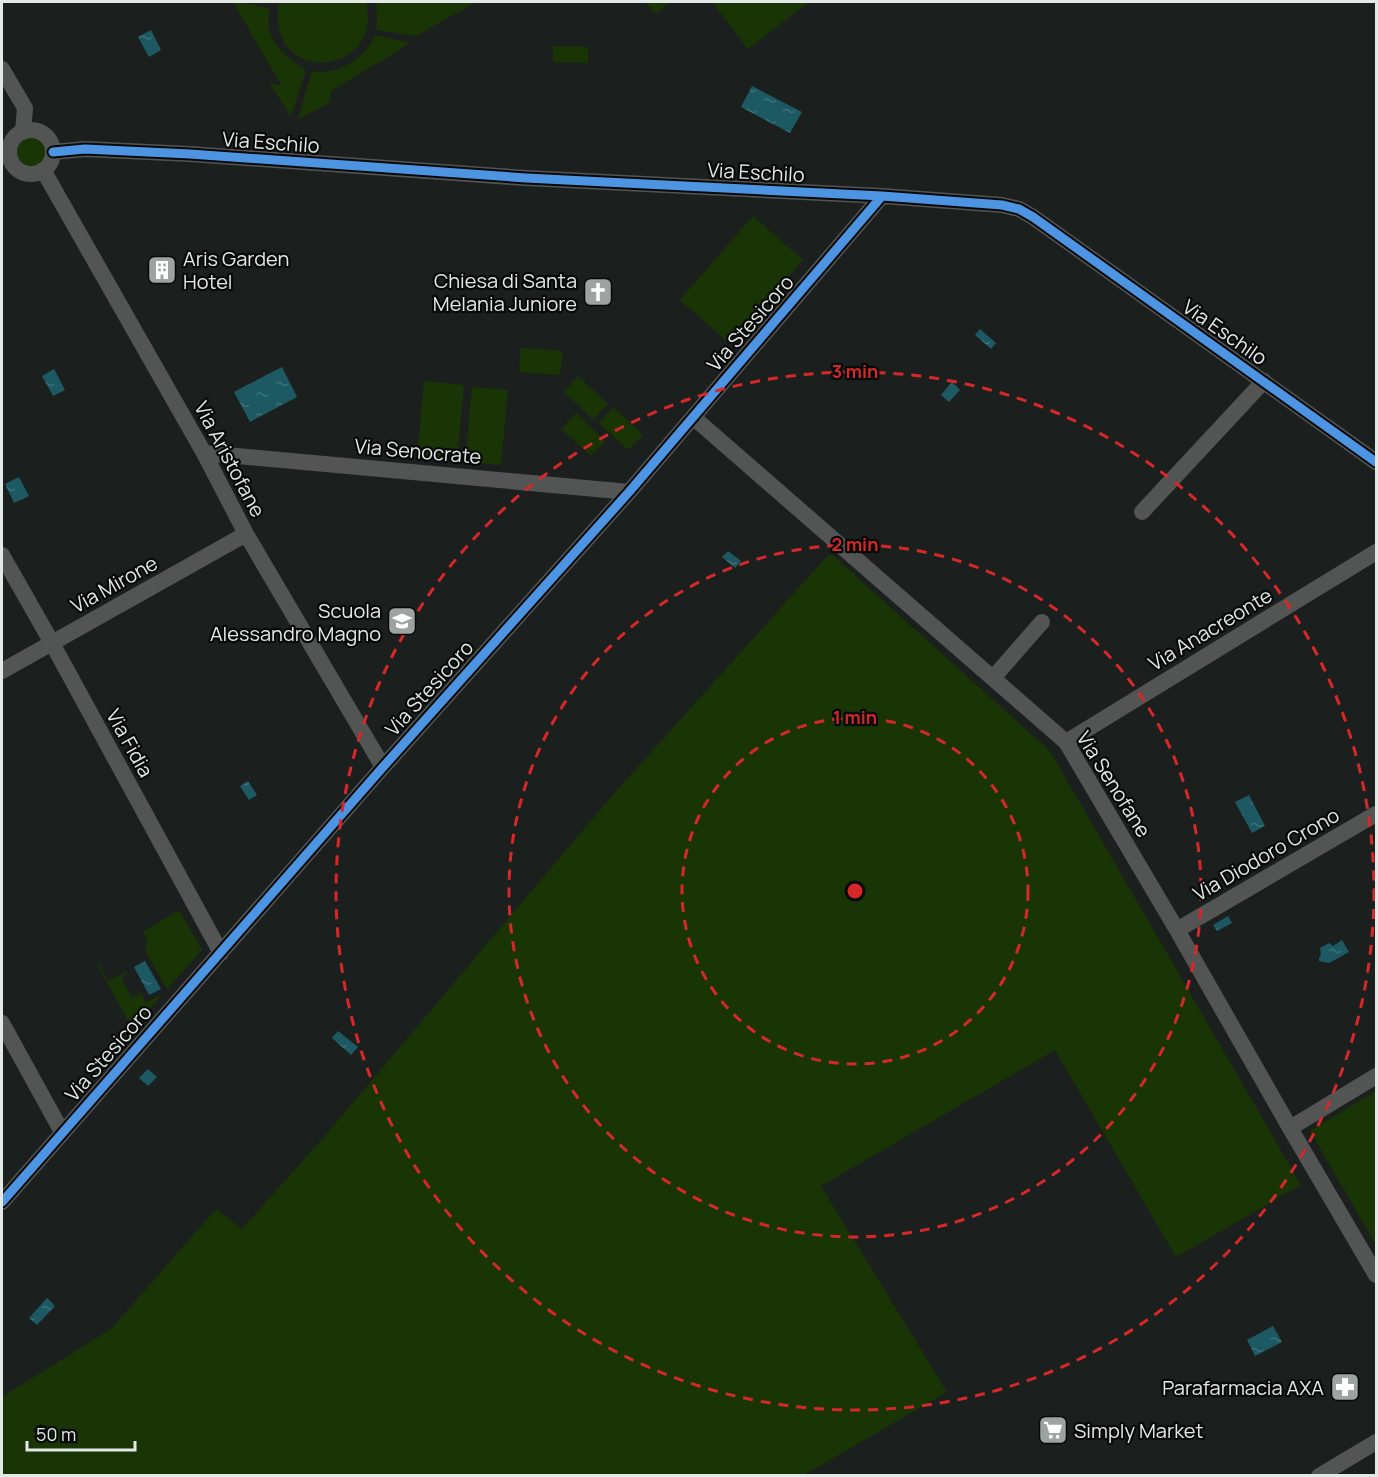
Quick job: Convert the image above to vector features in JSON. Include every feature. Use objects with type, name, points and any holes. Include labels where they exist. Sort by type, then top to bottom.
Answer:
[{"type":"street","points":[[2,69],[25,108],[12,135],[7,166],[32,174],[43,170],[50,163],[53,152],[51,142],[46,136],[33,130],[12,135]]},
{"type":"street","name":"Via Eschilo","points":[[53,152],[85,149],[190,154],[536,178],[882,196],[1013,207],[1024,212],[1377,462]]},
{"type":"street","name":"Via Aristofane","points":[[43,170],[204,453],[246,534],[383,767]]},
{"type":"street","name":"Via Stesicoro","points":[[2,1202],[383,767],[629,492],[882,196]]},
{"type":"street","points":[[1142,513],[1264,381]]},
{"type":"street","name":"Via Senofane","points":[[693,417],[1066,742],[1377,1275]]},
{"type":"street","name":"Via Senocrate","points":[[204,453],[629,492]]},
{"type":"street","name":"Via Mirone","points":[[2,671],[246,534]]},
{"type":"street","name":"Via Anacreonte","points":[[1066,742],[1377,552]]},
{"type":"street","name":"Via Fidia","points":[[2,555],[220,953]]},
{"type":"street","points":[[993,678],[1042,622]]},
{"type":"street","name":"Via Diodoro Crono","points":[[1177,930],[1377,814]]},
{"type":"street","points":[[2,1023],[62,1132]]},
{"type":"street","points":[[1290,1128],[1377,1076]]},
{"type":"street","points":[[1319,1476],[1377,1442]]},
{"type":"green space","points":[[233,2],[244,2],[270,9],[269,28],[274,41],[289,58],[306,70],[291,116],[269,83],[282,86]]},
{"type":"green space","points":[[280,2],[366,2],[367,25],[361,42],[349,55],[333,61],[316,62],[300,57],[287,46],[279,29]]},
{"type":"green space","points":[[376,2],[476,2],[416,36],[376,30]]},
{"type":"green space","points":[[646,2],[671,2],[655,14]]},
{"type":"green space","points":[[712,2],[809,2],[748,49]]},
{"type":"green space","points":[[376,35],[409,43],[332,90],[329,103],[298,119],[312,71],[327,72],[348,65],[365,51]]},
{"type":"green space","points":[[553,46],[588,47],[588,63],[553,62]]},
{"type":"green space","points":[[33,136],[44,141],[49,152],[44,163],[33,168],[22,163],[17,152],[22,141]]},
{"type":"green space","points":[[753,216],[803,260],[730,344],[680,300]]},
{"type":"green space","points":[[521,348],[563,351],[560,375],[519,372]]},
{"type":"green space","points":[[578,376],[608,404],[593,419],[564,392]]},
{"type":"green space","points":[[424,381],[464,385],[457,461],[417,457]]},
{"type":"green space","points":[[472,387],[508,390],[501,465],[465,462]]},
{"type":"green space","points":[[613,407],[643,435],[628,450],[599,423]]},
{"type":"green space","points":[[576,413],[605,441],[591,456],[561,429]]},
{"type":"green space","points":[[830,553],[1050,751],[1301,1185],[1176,1257],[1055,1050],[821,1186],[947,1392],[804,1475],[2,1475],[2,1397],[111,1329],[216,1209],[242,1229],[324,1137],[610,798]]},
{"type":"green space","points":[[179,910],[202,950],[167,989],[145,950],[148,941],[143,932]]},
{"type":"green space","points":[[97,964],[108,981],[126,972],[127,974],[121,978],[132,998],[141,993],[146,1003],[162,994],[133,1030]]},
{"type":"green space","points":[[1376,1091],[1376,1245],[1310,1131]]},
{"type":"water","points":[[151,30],[161,50],[149,57],[138,37]]},
{"type":"water","points":[[752,86],[802,112],[790,133],[741,107]]},
{"type":"water","points":[[980,329],[996,343],[991,349],[975,335]]},
{"type":"water","points":[[282,367],[297,397],[250,422],[234,392]]},
{"type":"water","points":[[54,369],[65,390],[53,396],[42,376]]},
{"type":"water","points":[[952,382],[960,390],[949,402],[941,395]]},
{"type":"water","points":[[19,477],[29,496],[14,503],[5,484]]},
{"type":"water","points":[[728,551],[741,561],[735,568],[722,557]]},
{"type":"water","points":[[248,781],[257,795],[249,800],[240,786]]},
{"type":"water","points":[[1249,795],[1265,826],[1252,833],[1235,802]]},
{"type":"water","points":[[1228,916],[1232,923],[1217,931],[1213,925]]},
{"type":"water","points":[[1342,940],[1349,952],[1329,963],[1319,961],[1320,948],[1329,943],[1333,946]]},
{"type":"water","points":[[145,961],[161,989],[149,995],[134,967]]},
{"type":"water","points":[[338,1031],[358,1047],[351,1055],[332,1038]]},
{"type":"water","points":[[148,1069],[157,1077],[148,1086],[139,1078]]},
{"type":"water","points":[[47,1298],[55,1306],[37,1325],[29,1318]]},
{"type":"water","points":[[1273,1326],[1282,1342],[1255,1356],[1247,1340]]},
{"type":"cycle path","points":[[53,152],[85,149],[190,154],[526,178],[882,196],[1002,205],[1019,209],[1033,217],[1376,462]]},
{"type":"cycle path","points":[[2,1202],[383,767],[629,492],[882,196]]},
{"type":"place","name":"Aris Garden Hotel","points":[[162,270]]},
{"type":"place","name":"Chiesa di Santa Melania Juniore","points":[[598,292]]},
{"type":"place","name":"Scuola Alessandro Magno","points":[[402,621]]},
{"type":"place","name":"Parafarmacia AXA","points":[[1345,1387]]},
{"type":"place","name":"Simply Market","points":[[1053,1430]]}]
